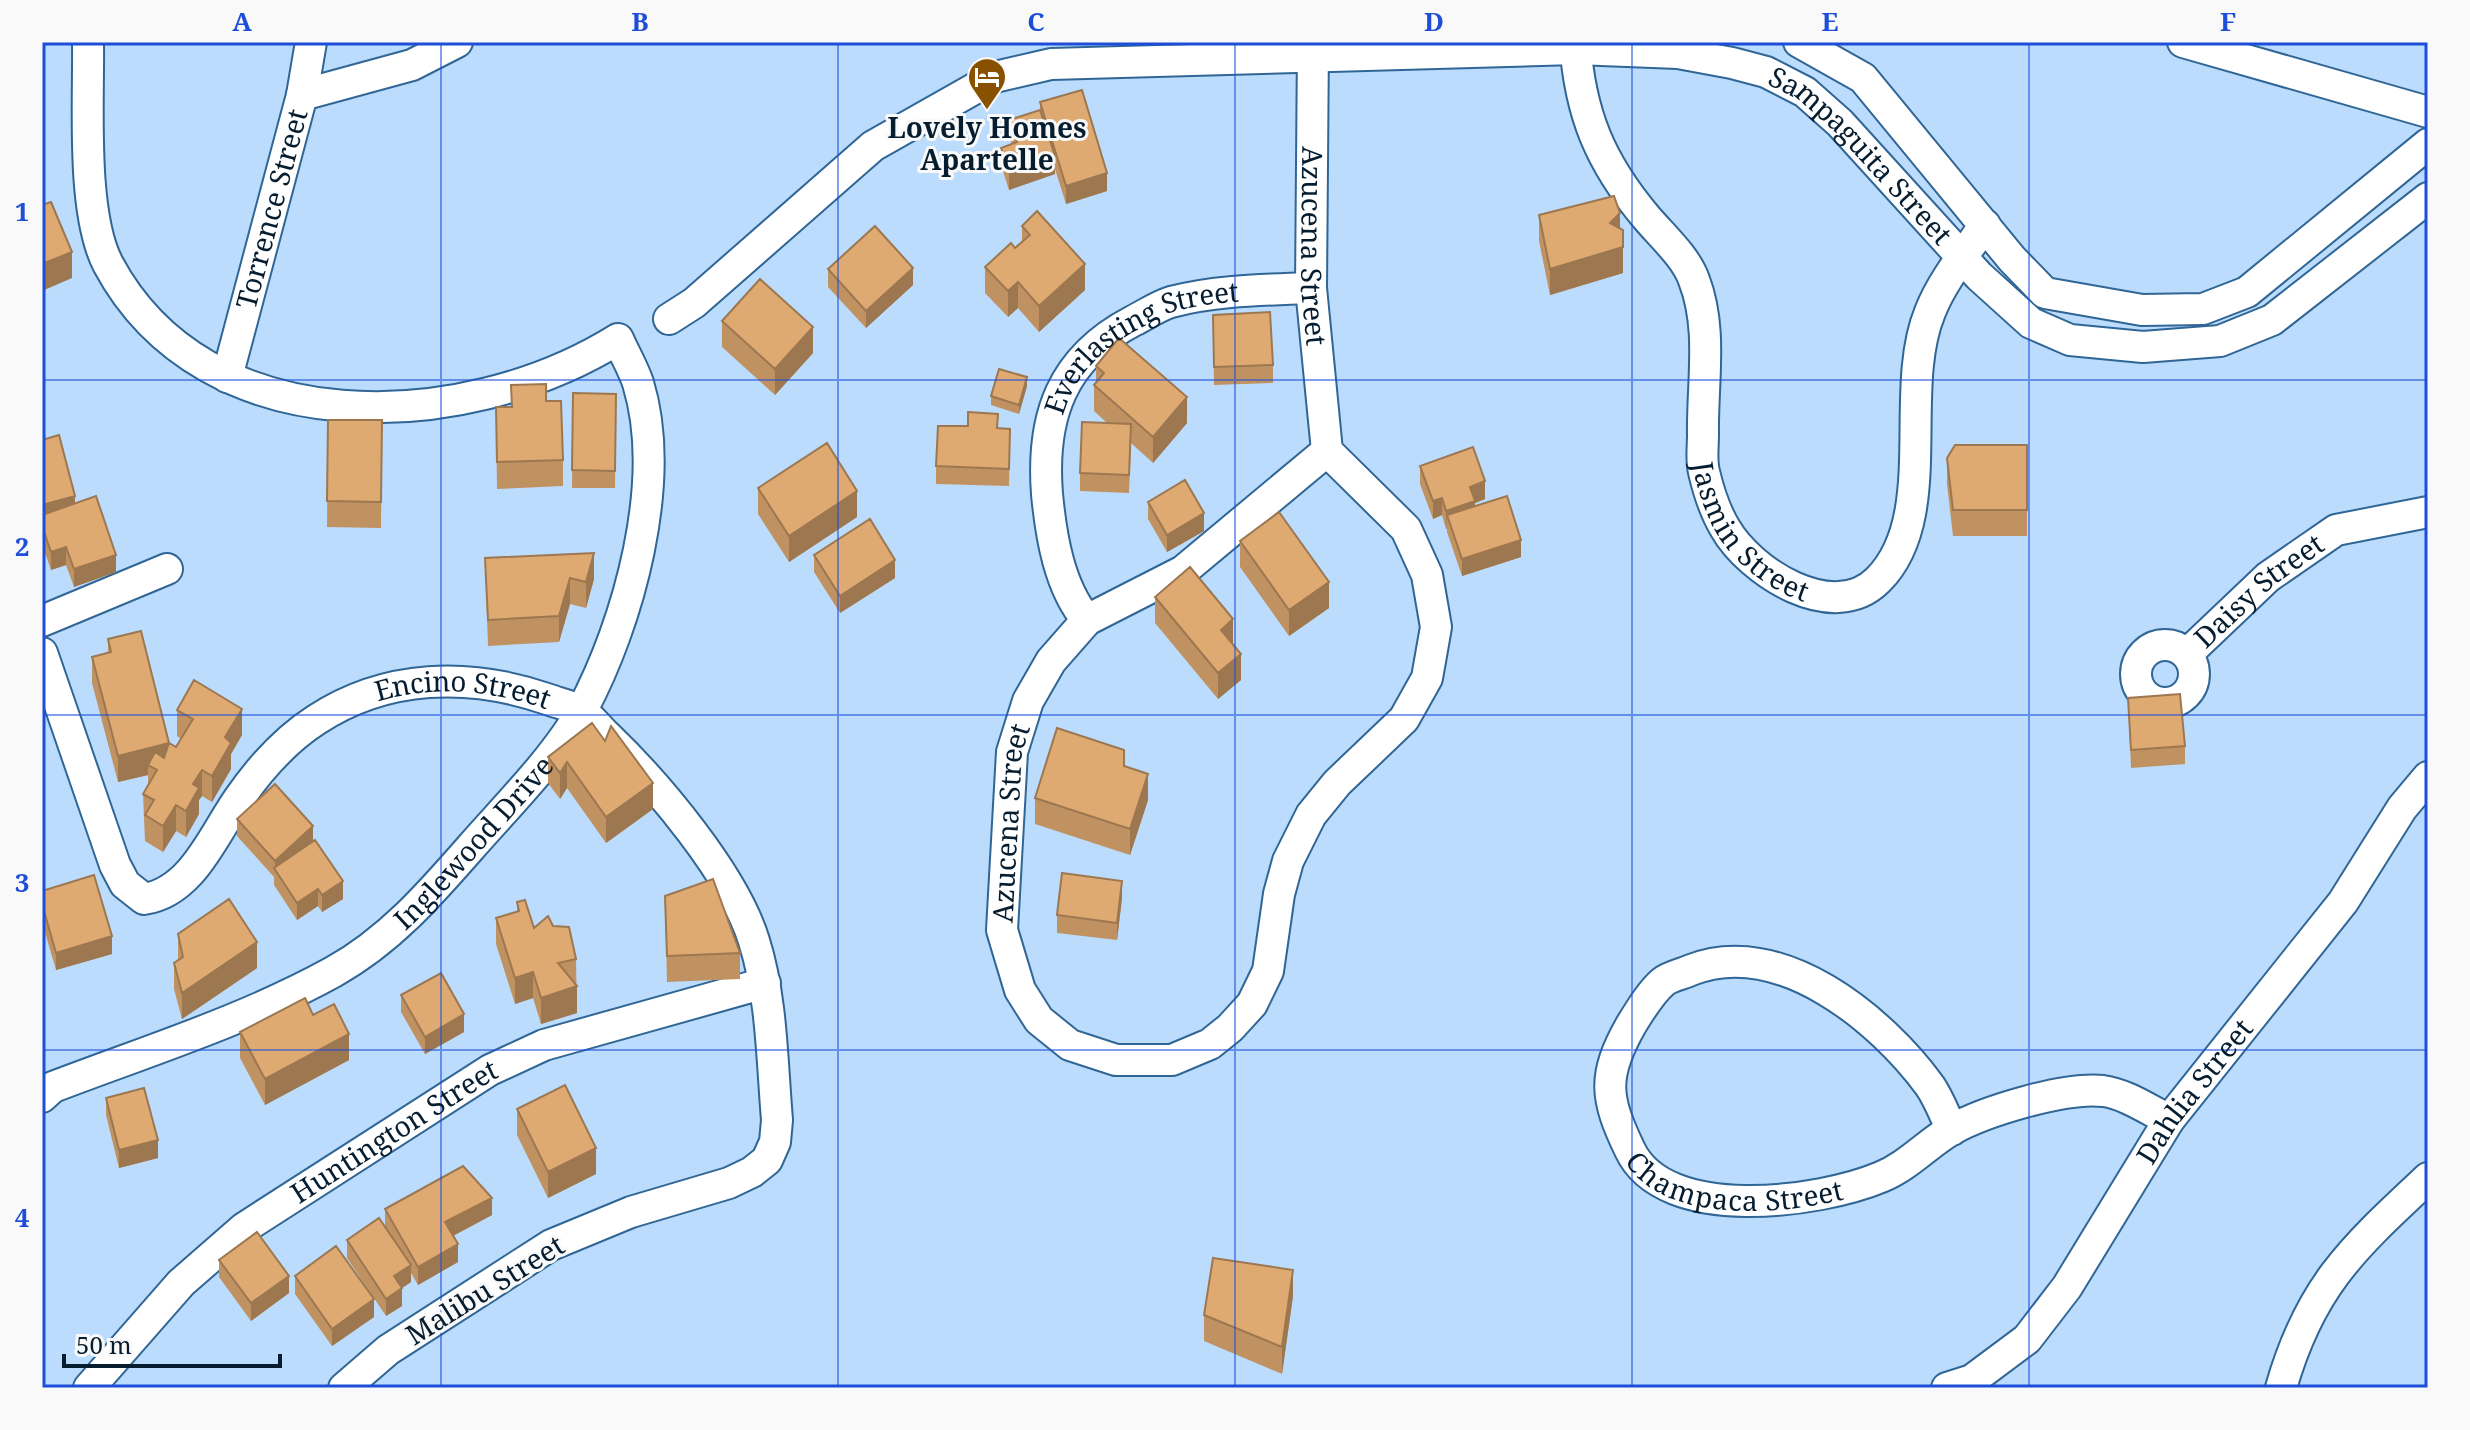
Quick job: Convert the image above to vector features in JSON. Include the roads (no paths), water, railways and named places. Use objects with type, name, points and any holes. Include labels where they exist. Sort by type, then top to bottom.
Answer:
[{"type":"street","points":[[88,42],[91,183],[107,261],[131,299],[165,335],[227,377]]},
{"type":"street","name":"Torrence Street","points":[[227,377],[302,95],[311,42]]},
{"type":"street","points":[[302,95],[412,65],[457,42]]},
{"type":"street","name":"Sampaguita Street","points":[[1799,42],[1863,78],[2045,293]]},
{"type":"street","points":[[2183,42],[2428,112]]},
{"type":"street","name":"Sampaguita Street","points":[[669,319],[694,303],[873,146],[995,77],[1051,64],[1314,49],[1575,45],[1678,53],[1766,72],[1805,92],[1840,123],[1963,257],[2031,323],[2070,340],[2143,347],[2220,341],[2272,320],[2428,198]]},
{"type":"street","name":"Jasmin Street","points":[[1575,45],[1583,102],[1595,142],[1622,189],[1692,275],[1703,304],[1706,341],[1702,393],[1703,469],[1724,528],[1751,561],[1812,594],[1839,598],[1859,593],[1877,581],[1905,535],[1912,498],[1915,405],[1926,327],[1930,312],[1985,225]]},
{"type":"street","name":"Azucena Street","points":[[1314,49],[1311,288],[1327,451],[1406,529],[1427,575],[1436,627],[1427,678],[1404,719],[1337,783],[1311,815],[1288,861],[1279,894],[1268,971],[1252,1004],[1210,1044],[1172,1060],[1116,1060],[1070,1045],[1039,1020],[1020,990],[1002,930],[1012,752],[1028,701],[1051,661],[1087,620],[1183,571],[1327,451]]},
{"type":"street","points":[[2031,323],[2045,293],[2142,310],[2203,309],[2247,292],[2428,144]]},
{"type":"street","name":"Everlasting Street","points":[[1087,620],[1070,592],[1049,516],[1045,468],[1061,386],[1085,353],[1123,326],[1169,303],[1221,293],[1311,288]]},
{"type":"street","name":"Inglewood Drive","points":[[42,1097],[53,1087],[206,1032],[335,972],[408,919],[527,783],[581,711],[622,613],[643,534],[648,475],[645,414],[637,381],[618,339],[546,376],[506,389],[425,405],[356,408],[294,400],[227,377]]},
{"type":"street","name":"Daisy Street","points":[[2187,654],[2268,577],[2336,530],[2428,512]]},
{"type":"street","points":[[42,621],[167,569]]},
{"type":"street","name":"Encino Street","points":[[42,653],[115,865],[133,893],[144,899],[169,891],[191,871],[241,795],[278,749],[316,720],[357,697],[410,682],[464,681],[522,691],[581,711],[623,752],[721,875],[754,939],[765,983],[777,1120],[775,1142],[767,1160],[729,1183]]},
{"type":"street","name":"Dahlia Street","points":[[1947,1388],[1972,1380],[2027,1339],[2067,1287],[2169,1120],[2343,902],[2402,808],[2428,777]]},
{"type":"street","name":"Champaca Street","points":[[1952,1130],[1931,1087],[1872,1022],[1830,991],[1773,966],[1730,961],[1700,967],[1664,981],[1636,1017],[1612,1058],[1613,1115],[1634,1159],[1664,1187],[1765,1202],[1881,1177],[1952,1130],[2037,1100],[2103,1091],[2121,1096],[2169,1120]]},
{"type":"street","name":"Huntington Street","points":[[89,1388],[181,1283],[244,1228],[490,1070],[544,1045],[765,983]]},
{"type":"street","points":[[2281,1388],[2292,1348],[2315,1301],[2353,1247],[2428,1178]]},
{"type":"street","name":"Malibu Street","points":[[344,1388],[388,1350],[551,1245],[631,1212],[729,1183]]},
{"type":"place","name":"Lovely Homes Apartelle","points":[[987,111]]}]
